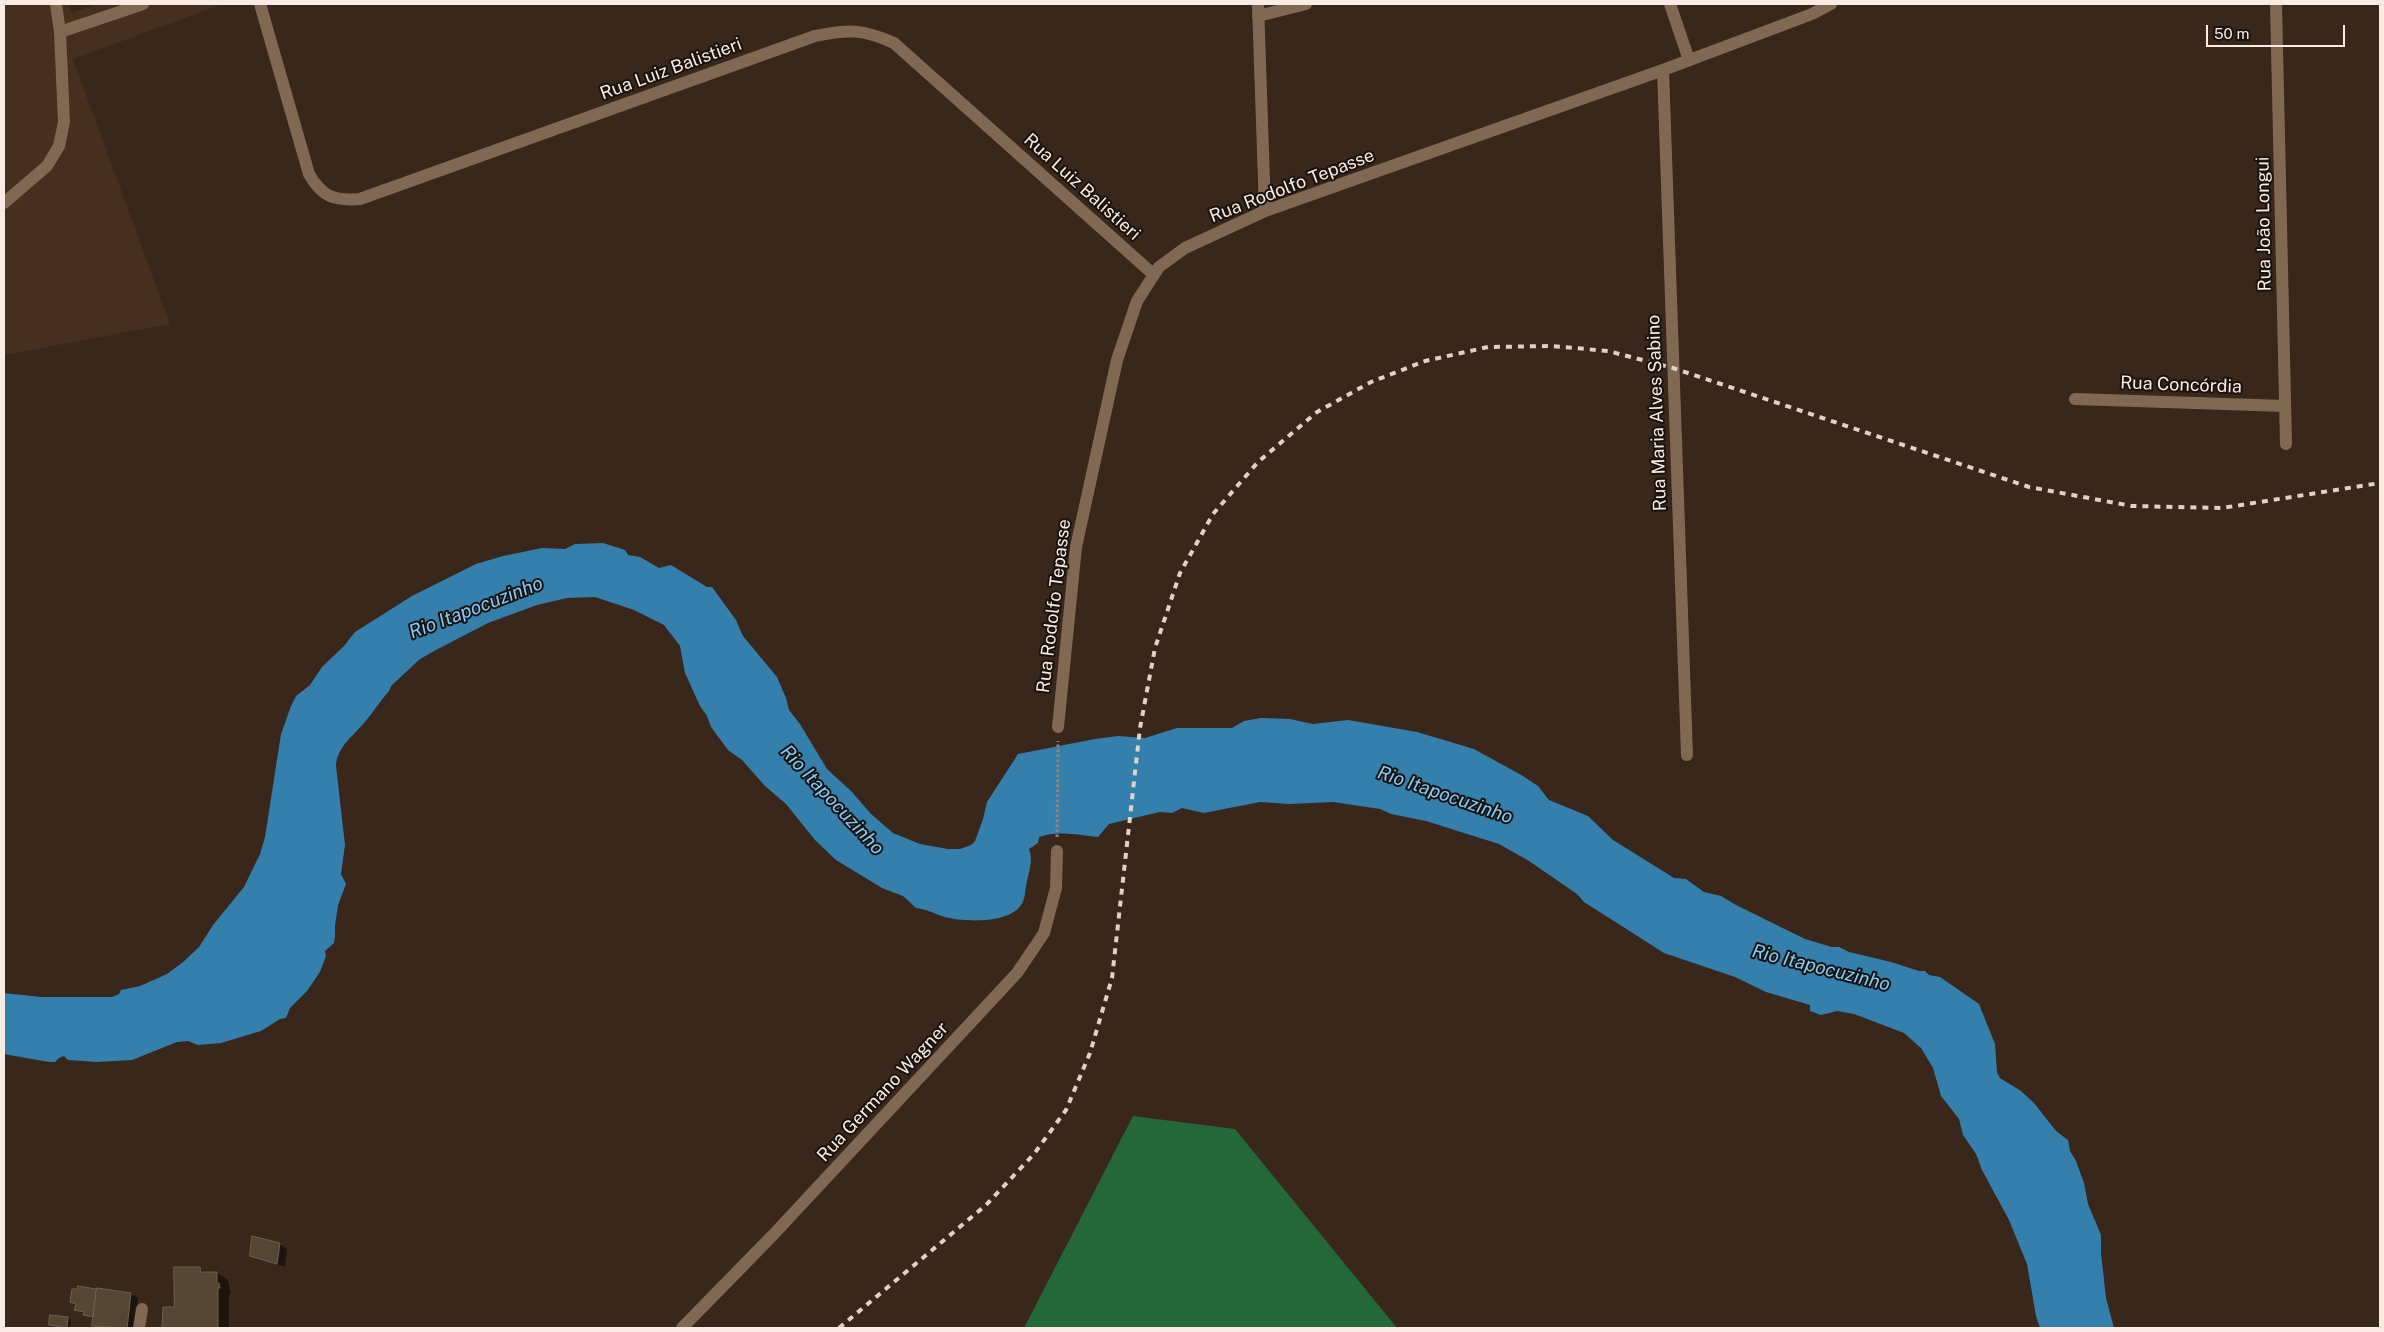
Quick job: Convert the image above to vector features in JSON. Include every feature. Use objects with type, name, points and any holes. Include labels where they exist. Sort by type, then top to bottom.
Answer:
[{"type":"street","points":[[4,203],[47,166],[59,146],[64,122],[60,32],[56,4]]},
{"type":"street","points":[[60,32],[143,4]]},
{"type":"street","name":"Rua Luiz Balistieri","points":[[260,4],[309,174],[316,188],[328,196],[343,200],[360,199],[815,36],[843,30],[874,34],[894,43],[1154,274]]},
{"type":"street","points":[[1265,211],[1258,10],[1306,4]]},
{"type":"street","points":[[1670,4],[1689,60]]},
{"type":"street","name":"Rua Rodolfo Tepasse","points":[[1058,726],[1076,547],[1117,360],[1137,301],[1159,267],[1185,248],[1265,211],[1663,70],[1812,14],[1832,4]]},
{"type":"street","name":"Rua João Longui","points":[[2276,4],[2286,444]]},
{"type":"street","name":"Rua Maria Alves Sabino","points":[[1663,70],[1687,755]]},
{"type":"street","name":"Rua Concórdia","points":[[2075,399],[2285,406]]},
{"type":"street","name":"Rua Germano Wagner","points":[[682,1328],[774,1235],[1017,973],[1044,932],[1056,888],[1057,850]]},
{"type":"street","points":[[139,1328],[142,1309]]},
{"type":"path","points":[[1057,850],[1058,726]]},
{"type":"shaded area","points":[[4,4],[69,4],[71,13],[97,4],[223,4],[73,59],[170,324],[4,355]]},
{"type":"green space","points":[[1133,1116],[1235,1129],[1397,1328],[1024,1328]]},
{"type":"water","name":"Rio Itapocuzinho","points":[[603,543],[625,550],[628,555],[640,557],[659,568],[671,565],[707,587],[712,587],[736,620],[743,636],[777,677],[789,710],[800,724],[827,769],[852,792],[871,814],[893,833],[920,844],[948,849],[960,849],[971,845],[975,841],[987,802],[1018,754],[1118,736],[1145,738],[1177,728],[1232,728],[1244,721],[1261,718],[1290,719],[1313,724],[1348,720],[1417,732],[1474,749],[1538,786],[1549,800],[1588,816],[1613,840],[1674,878],[1686,879],[1704,892],[1721,896],[1805,939],[1919,971],[1925,971],[1929,975],[1940,977],[1979,1004],[1995,1044],[1997,1072],[2000,1078],[2021,1091],[2034,1103],[2056,1131],[2068,1140],[2070,1151],[2084,1183],[2088,1204],[2101,1235],[2106,1298],[2114,1328],[2040,1328],[2036,1316],[2027,1264],[2009,1220],[1982,1170],[1976,1154],[1963,1135],[1959,1119],[1941,1096],[1933,1068],[1921,1048],[1904,1033],[1854,1014],[1837,1011],[1821,1015],[1810,1011],[1810,1005],[1766,992],[1735,977],[1664,953],[1584,902],[1577,894],[1529,861],[1499,844],[1426,821],[1391,814],[1380,809],[1333,802],[1289,804],[1260,802],[1204,813],[1182,808],[1172,813],[1160,812],[1109,824],[1098,837],[1068,834],[1046,835],[1039,837],[1038,843],[1029,849],[1031,863],[1024,898],[1021,905],[1007,916],[985,920],[963,920],[945,917],[916,908],[903,896],[882,888],[836,860],[815,840],[786,804],[765,786],[742,760],[728,750],[711,727],[707,716],[700,706],[685,673],[680,646],[664,625],[634,610],[595,597],[567,598],[537,605],[488,623],[420,659],[391,686],[364,723],[342,747],[336,766],[345,845],[341,874],[346,884],[338,905],[334,943],[325,951],[326,956],[320,972],[307,991],[290,1008],[286,1018],[280,1019],[261,1031],[221,1043],[198,1045],[188,1041],[177,1042],[132,1060],[97,1062],[68,1060],[64,1056],[55,1062],[49,1062],[4,1054],[4,993],[41,997],[112,997],[119,994],[121,990],[140,986],[167,974],[199,947],[213,925],[244,887],[260,854],[265,837],[281,734],[291,706],[296,696],[310,685],[322,667],[344,646],[355,632],[412,596],[476,564],[542,548],[565,549],[575,544]]},
{"type":"building","points":[[252,1236],[280,1243],[277,1264],[250,1256]]},
{"type":"building","points":[[174,1267],[200,1267],[201,1272],[217,1272],[217,1283],[219,1283],[220,1288],[218,1288],[218,1328],[162,1328],[163,1307],[174,1307]]},
{"type":"building","points":[[78,1286],[96,1289],[93,1317],[83,1315],[84,1312],[74,1310],[76,1304],[70,1302],[72,1289],[77,1289]]},
{"type":"building","points":[[97,1288],[131,1293],[127,1328],[92,1326]]},
{"type":"building","points":[[50,1315],[68,1317],[67,1328],[49,1325]]},
{"type":"railway","points":[[839,1328],[986,1205],[1034,1154],[1066,1110],[1090,1053],[1112,978],[1140,728],[1155,648],[1180,573],[1213,514],[1258,462],[1317,412],[1371,382],[1425,361],[1488,347],[1552,346],[1608,351],[1673,368],[2029,487],[2132,506],[2222,508],[2380,483]]}]
